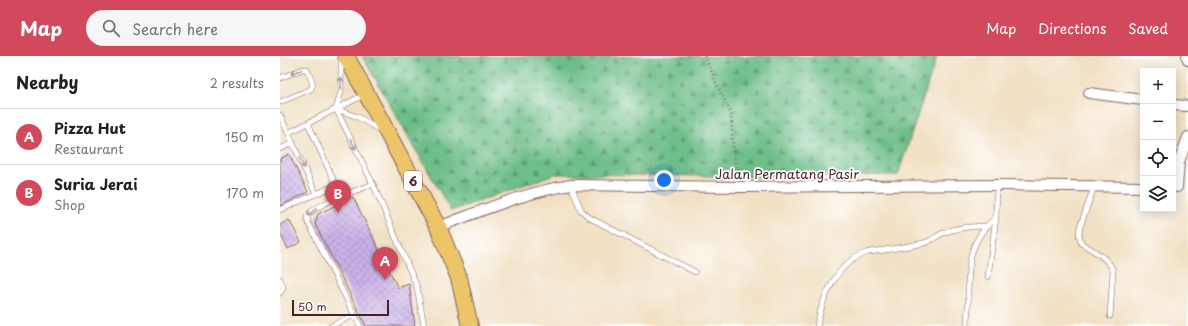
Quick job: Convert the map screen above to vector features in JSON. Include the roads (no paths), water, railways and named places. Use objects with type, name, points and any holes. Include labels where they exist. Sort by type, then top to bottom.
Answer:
[{"type":"main road","name":"6","points":[[346,56],[438,227],[459,278],[468,323]]},
{"type":"street","points":[[1187,56],[1188,60]]},
{"type":"street","points":[[1090,94],[1140,100]]},
{"type":"street","points":[[1176,104],[1188,106]]},
{"type":"street","points":[[1176,181],[1179,162],[1188,137]]},
{"type":"street","name":"Jalan Permatang Pasir","points":[[438,227],[530,193],[548,188],[571,185],[740,187],[997,185],[1140,187]]},
{"type":"street","points":[[1176,187],[1188,186]]},
{"type":"lane","points":[[341,56],[341,97],[336,109],[373,184],[417,287],[424,326]]},
{"type":"lane","points":[[280,78],[303,69],[307,69],[313,84],[311,89],[280,102]]},
{"type":"lane","points":[[288,133],[366,94]]},
{"type":"lane","points":[[336,109],[358,117],[388,135]]},
{"type":"lane","points":[[280,115],[282,125],[293,143],[316,194]]},
{"type":"lane","points":[[308,123],[341,197]]},
{"type":"lane","points":[[280,149],[293,143]]},
{"type":"lane","points":[[360,326],[308,222],[307,216],[311,211],[373,184]]},
{"type":"lane","points":[[280,210],[336,185]]},
{"type":"lane","points":[[571,185],[581,210],[590,218],[696,272]]},
{"type":"lane","points":[[988,277],[996,217],[997,185]]},
{"type":"lane","points":[[1094,187],[1079,234],[1081,243],[1106,259],[1113,270],[1110,316]]},
{"type":"lane","points":[[967,326],[969,263],[979,236],[986,226],[996,217]]},
{"type":"lane","points":[[818,326],[823,301],[844,266],[856,257],[868,252],[908,247],[926,242],[943,233],[955,229],[986,226]]},
{"type":"lane","points":[[280,279],[283,288],[280,292]]},
{"type":"lane","points":[[332,326],[354,315]]},
{"type":"place","name":"Suria Jerai","points":[[338,213]]},
{"type":"place","name":"Pizza Hut","points":[[385,280]]}]
